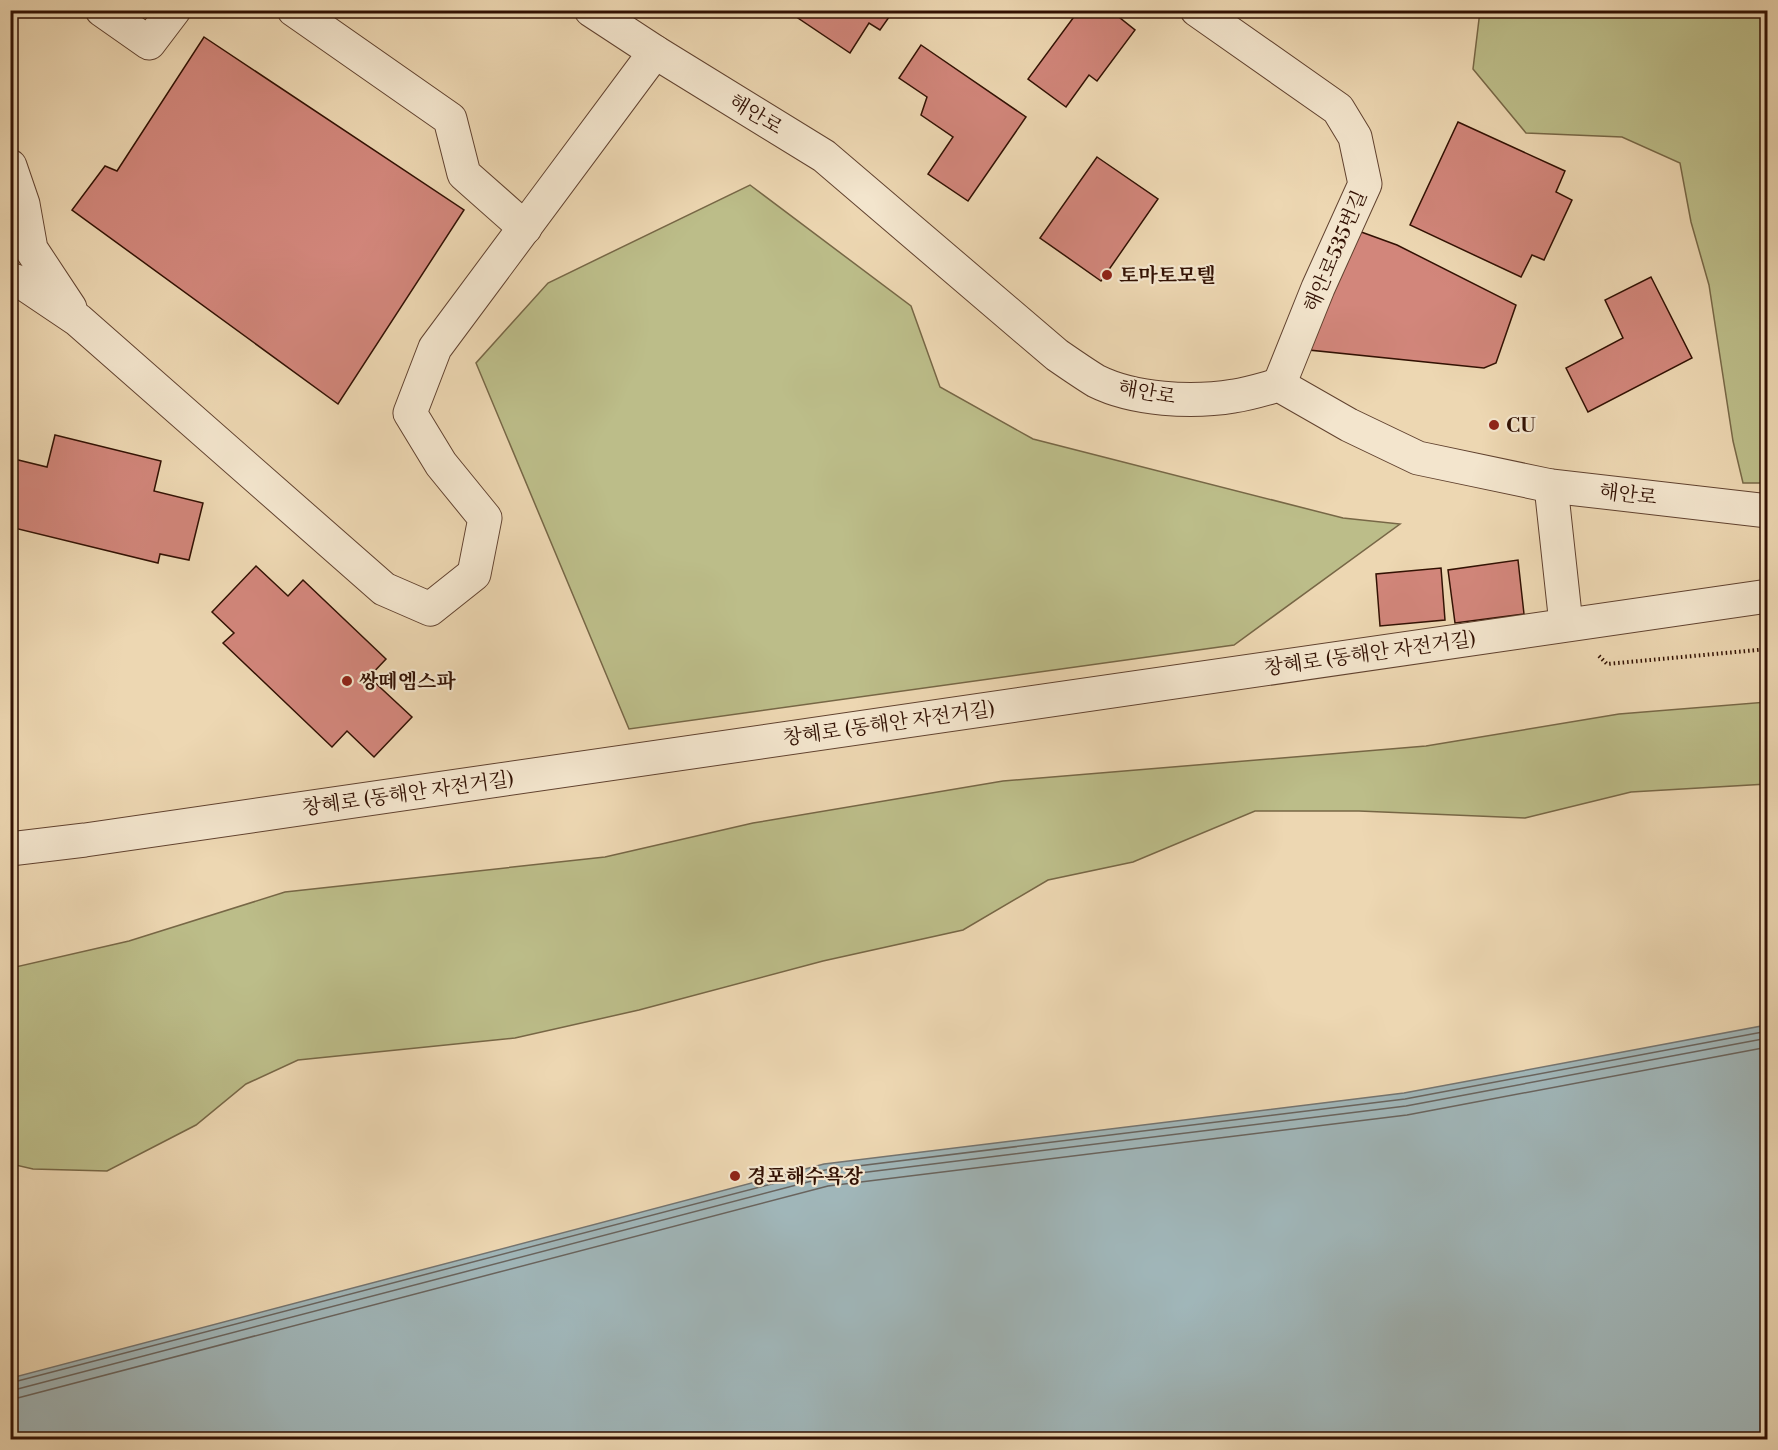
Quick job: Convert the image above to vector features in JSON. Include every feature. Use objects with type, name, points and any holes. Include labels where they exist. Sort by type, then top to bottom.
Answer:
[{"type":"street","points":[[102,10],[149,44],[174,10]]},
{"type":"street","points":[[294,10],[450,120],[464,174],[525,228]]},
{"type":"street","name":"해안로","points":[[591,10],[824,156],[1057,355],[1097,381],[1146,396],[1189,399],[1233,396],[1279,385],[1349,425],[1418,458],[1551,486],[1767,511]]},
{"type":"street","name":"해안로535번길","points":[[1197,10],[1338,109],[1356,137],[1365,184],[1318,288],[1279,385]]},
{"type":"street","points":[[10,279],[26,285],[78,320],[384,589],[430,609],[474,574],[485,518],[441,464],[410,412],[435,348],[655,52]]},
{"type":"street","points":[[10,166],[23,204],[31,249],[78,320]]},
{"type":"street","points":[[1551,486],[1566,624]]},
{"type":"street","name":"창혜로 (동해안 자전거길)","points":[[10,849],[1767,596]]},
{"type":"path","points":[[1566,624],[1607,664],[1767,649]]},
{"type":"green space","points":[[1480,11],[1767,11],[1767,483],[1743,483],[1733,441],[1709,285],[1691,222],[1680,163],[1622,137],[1526,133],[1473,69]]},
{"type":"green space","points":[[750,185],[911,306],[940,387],[1033,439],[1343,518],[1400,524],[1234,645],[629,729],[476,363],[548,283]]},
{"type":"green space","points":[[1767,702],[1767,784],[1631,792],[1525,818],[1359,811],[1255,811],[1133,862],[1048,880],[963,930],[823,961],[639,1010],[515,1038],[298,1060],[246,1084],[196,1125],[107,1171],[33,1169],[11,1164],[11,968],[129,941],[285,892],[605,857],[753,823],[1003,781],[1426,746],[1619,714]]},
{"type":"water","points":[[1767,1025],[1767,1439],[11,1439],[11,1378],[824,1164],[1404,1093]]},
{"type":"building","points":[[786,10],[894,10],[880,30],[869,23],[850,53]]},
{"type":"building","points":[[1079,10],[1110,10],[1135,30],[1097,81],[1089,75],[1066,107],[1028,79]]},
{"type":"building","points":[[204,37],[464,210],[338,404],[72,210],[105,166],[117,171]]},
{"type":"building","points":[[921,45],[1026,117],[968,201],[928,174],[953,137],[921,115],[927,97],[899,78]]},
{"type":"building","points":[[1458,122],[1565,171],[1556,192],[1572,200],[1544,260],[1532,255],[1521,277],[1410,225]]},
{"type":"building","points":[[1097,157],[1158,199],[1101,281],[1040,238]]},
{"type":"building","points":[[1353,229],[1397,245],[1516,305],[1496,363],[1484,368],[1309,350]]},
{"type":"building","points":[[1651,277],[1692,358],[1588,412],[1566,368],[1623,338],[1605,300]]},
{"type":"building","points":[[55,435],[161,461],[154,491],[203,503],[189,560],[160,554],[158,563],[10,527],[10,458],[47,467]]},
{"type":"building","points":[[1518,560],[1524,614],[1455,623],[1448,570]]},
{"type":"building","points":[[256,566],[288,596],[303,580],[386,659],[369,677],[412,717],[374,757],[347,731],[332,747],[223,643],[234,633],[212,612]]},
{"type":"building","points":[[1441,568],[1445,620],[1380,626],[1376,574]]},
{"type":"place","name":"토마토모텔","points":[[1107,275]]},
{"type":"place","name":"CU","points":[[1494,425]]},
{"type":"place","name":"쌍떼엠스파","points":[[347,681]]},
{"type":"place","name":"경포해수욕장","points":[[735,1176]]}]
